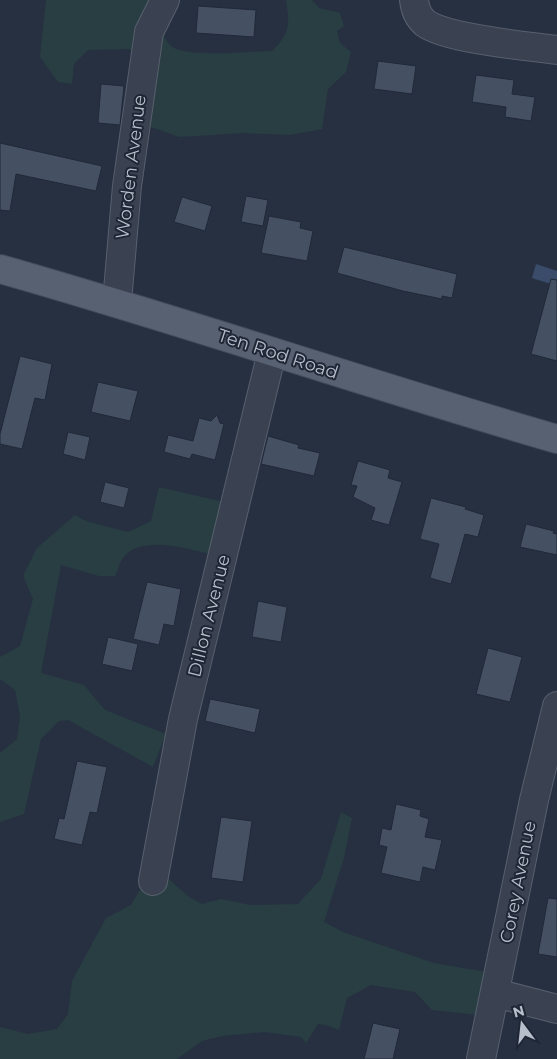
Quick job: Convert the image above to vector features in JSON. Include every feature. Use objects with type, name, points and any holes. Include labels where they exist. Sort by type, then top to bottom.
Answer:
[{"type":"main road","name":"Ten Rod Road","points":[[0,268],[117,302],[397,393],[557,440]]},
{"type":"street","name":"Worden Avenue","points":[[117,302],[127,186],[149,32],[165,0]]},
{"type":"street","points":[[415,6],[425,23],[443,33],[557,50]]},
{"type":"street","name":"Dillon Avenue","points":[[152,881],[183,719],[272,352]]},
{"type":"street","name":"Corey Avenue","points":[[481,1059],[534,800],[557,706]]},
{"type":"street","points":[[496,993],[557,1009]]},
{"type":"green space","points":[[46,0],[150,0],[160,29],[170,45],[189,52],[218,53],[272,51],[282,39],[287,28],[286,0],[312,0],[319,8],[340,13],[344,26],[337,31],[340,43],[351,52],[346,72],[328,89],[322,129],[290,135],[244,133],[179,137],[143,124],[145,64],[130,49],[88,50],[74,64],[72,84],[58,82],[40,57]]},
{"type":"green space","points":[[159,487],[232,504],[221,557],[184,548],[155,545],[142,546],[131,550],[123,558],[115,576],[99,576],[61,565],[41,673],[84,685],[105,710],[166,734],[153,767],[68,720],[59,721],[41,739],[24,814],[0,822],[0,753],[17,739],[20,716],[15,690],[0,679],[0,657],[20,646],[33,599],[23,576],[37,548],[75,515],[86,521],[128,532],[151,521]]},
{"type":"green space","points":[[341,812],[352,818],[344,858],[324,922],[343,932],[434,963],[498,974],[487,1016],[432,1010],[415,992],[371,985],[347,998],[339,1030],[318,1024],[306,1043],[301,1037],[265,1032],[222,1036],[202,1041],[177,1059],[0,1059],[0,1027],[28,1034],[57,1029],[68,1014],[72,981],[106,918],[131,905],[154,866],[189,897],[202,904],[221,899],[250,905],[298,904],[321,879]]},
{"type":"water","points":[[536,264],[557,271],[557,286],[532,278]]},
{"type":"building","points":[[198,6],[256,10],[254,37],[196,33]]},
{"type":"building","points":[[378,61],[416,66],[412,94],[374,89]]},
{"type":"building","points":[[476,75],[514,80],[512,94],[535,97],[531,121],[505,117],[506,107],[472,102]]},
{"type":"building","points":[[101,84],[124,86],[120,125],[98,123]]},
{"type":"building","points":[[0,143],[102,166],[96,191],[16,174],[10,211],[0,210]]},
{"type":"building","points":[[246,196],[268,200],[263,226],[241,222]]},
{"type":"building","points":[[182,197],[212,206],[205,231],[174,222]]},
{"type":"building","points":[[269,216],[301,222],[300,228],[313,231],[307,261],[261,253]]},
{"type":"building","points":[[344,247],[457,274],[452,298],[442,296],[442,299],[403,291],[337,273]]},
{"type":"building","points":[[551,279],[557,280],[557,361],[531,354]]},
{"type":"building","points":[[20,356],[52,364],[45,400],[35,398],[22,449],[0,444],[0,434]]},
{"type":"building","points":[[98,382],[138,391],[130,421],[91,412]]},
{"type":"building","points":[[217,415],[220,423],[224,424],[215,460],[192,454],[190,459],[164,452],[168,435],[193,441],[199,418],[211,421]]},
{"type":"building","points":[[68,432],[90,437],[85,460],[63,454]]},
{"type":"building","points":[[268,436],[299,445],[298,448],[320,453],[314,476],[261,464]]},
{"type":"building","points":[[358,461],[390,470],[388,478],[402,482],[389,525],[371,520],[375,508],[353,497],[357,486],[351,485]]},
{"type":"building","points":[[105,482],[129,488],[124,508],[100,502]]},
{"type":"building","points":[[431,498],[466,507],[465,509],[484,515],[478,537],[465,534],[451,584],[430,578],[439,544],[420,539]]},
{"type":"building","points":[[526,524],[554,531],[553,533],[557,534],[557,555],[520,547]]},
{"type":"building","points":[[147,582],[181,589],[174,626],[164,624],[159,645],[133,639]]},
{"type":"building","points":[[258,601],[287,607],[281,642],[252,637]]},
{"type":"building","points":[[108,637],[138,644],[132,671],[102,664]]},
{"type":"building","points":[[488,648],[522,657],[510,702],[476,694]]},
{"type":"building","points":[[210,699],[260,709],[255,733],[205,721]]},
{"type":"building","points":[[77,761],[107,767],[97,813],[90,812],[82,845],[54,839],[59,818],[64,819]]},
{"type":"building","points":[[396,804],[421,810],[420,816],[429,819],[425,837],[442,840],[435,870],[423,867],[420,882],[381,873],[387,847],[379,845],[382,828],[391,830]]},
{"type":"building","points":[[221,817],[252,821],[243,882],[211,878]]},
{"type":"building","points":[[548,898],[557,899],[557,957],[538,954]]},
{"type":"building","points":[[373,1023],[400,1029],[393,1059],[364,1059]]}]
